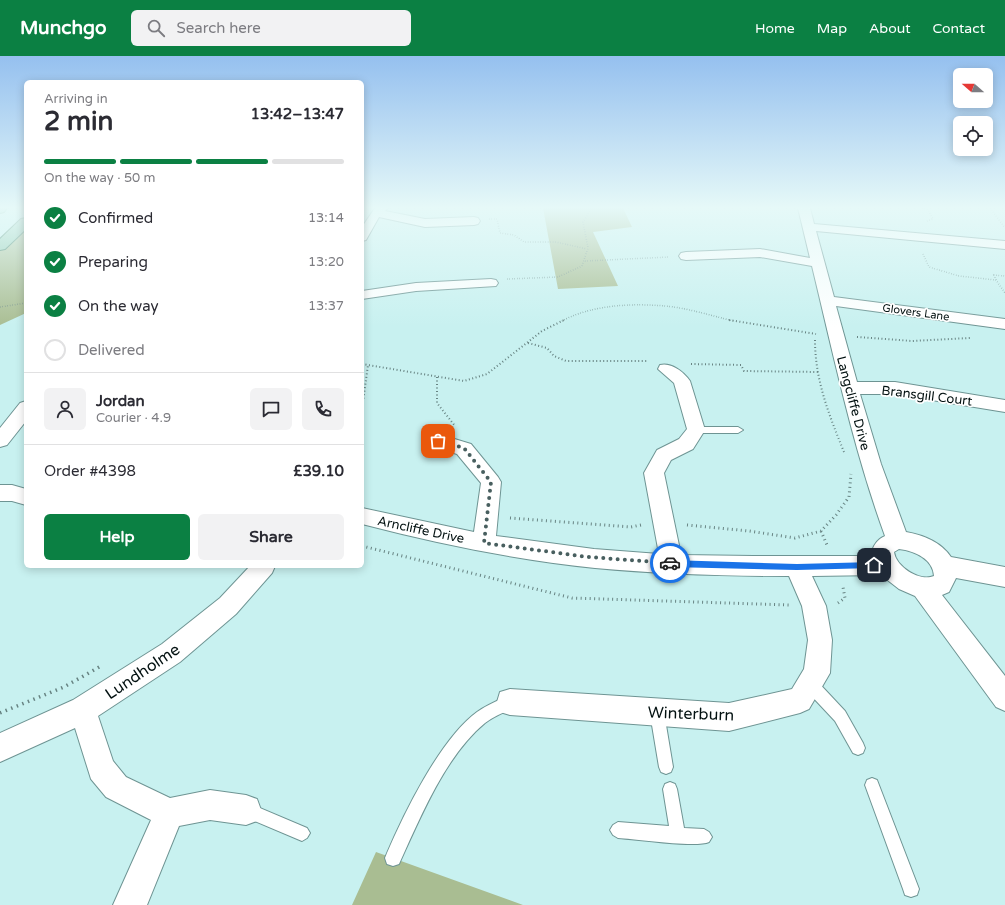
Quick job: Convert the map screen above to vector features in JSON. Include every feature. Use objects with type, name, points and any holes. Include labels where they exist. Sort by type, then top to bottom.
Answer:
[{"type":"street","name":"Langcliffe Drive","points":[[814,248],[867,454],[898,540]]},
{"type":"street","points":[[686,256],[760,253],[817,263]]},
{"type":"street","points":[[364,295],[416,287],[491,283]]},
{"type":"street","name":"Glovers Lane","points":[[828,300],[1005,324]]},
{"type":"street","points":[[659,365],[682,381],[696,430],[686,444],[664,455],[654,473],[672,564]]},
{"type":"street","name":"Bransgill Court","points":[[849,388],[896,388],[1005,406]]},
{"type":"street","points":[[0,440],[24,410]]},
{"type":"street","points":[[438,441],[464,448],[491,482],[484,543]]},
{"type":"street","points":[[0,493],[12,493],[24,496]]},
{"type":"street","name":"Arncliffe Drive","points":[[364,517],[392,524],[484,543],[588,557],[672,564],[797,567],[887,565]]},
{"type":"street","points":[[898,540],[917,544],[935,554],[944,566],[946,576],[944,582],[939,586],[923,588],[902,580],[893,573],[887,565],[884,558],[886,546],[891,542],[898,540]]},
{"type":"street","points":[[944,566],[1005,577]]},
{"type":"street","name":"Winterburn","points":[[510,702],[729,717],[800,700],[817,673],[820,640],[814,606],[797,567]]},
{"type":"street","name":"Lundholme","points":[[0,748],[83,710],[171,653],[228,606],[262,568]]},
{"type":"street","points":[[923,588],[1005,698]]},
{"type":"street","points":[[83,710],[101,769],[116,787],[169,813],[210,805],[246,810]]},
{"type":"street","points":[[130,905],[169,813]]},
{"type":"lane","points":[[696,430],[738,430]]},
{"type":"lane","points":[[810,684],[840,716],[858,748]]},
{"type":"lane","points":[[393,858],[420,801],[444,759],[478,719],[510,702]]},
{"type":"lane","points":[[657,712],[666,767]]},
{"type":"lane","points":[[872,785],[911,889]]},
{"type":"lane","points":[[670,789],[678,836]]},
{"type":"lane","points":[[246,810],[302,833]]},
{"type":"lane","points":[[618,830],[704,837]]},
{"type":"path","points":[[491,283],[492,280],[558,277],[582,266],[588,250],[578,248]]},
{"type":"path","points":[[919,248],[929,267],[939,268],[959,276],[996,280]]},
{"type":"path","points":[[585,261],[686,256]]},
{"type":"path","points":[[1005,276],[994,275],[1005,293]]},
{"type":"path","points":[[0,307],[24,303]]},
{"type":"path","points":[[364,364],[464,381],[487,374],[542,331],[567,318],[591,309],[624,306],[664,306],[741,322],[836,336],[912,341],[974,338]]},
{"type":"path","points":[[814,328],[816,334],[815,351],[820,389],[845,456]]},
{"type":"path","points":[[528,343],[547,348],[554,356],[566,361],[659,365]]},
{"type":"path","points":[[685,364],[741,365],[744,371],[818,372]]},
{"type":"path","points":[[364,394],[368,365]]},
{"type":"path","points":[[488,516],[631,528],[648,522],[749,531],[795,538],[821,531],[836,515],[849,497],[851,469]]},
{"type":"path","points":[[364,546],[572,598],[814,606]]},
{"type":"path","points":[[0,713],[64,686],[104,664]]},
{"type":"green space","points":[[0,248],[24,248],[24,314],[0,325]]},
{"type":"green space","points":[[550,248],[600,248],[618,286],[558,289]]},
{"type":"green space","points":[[376,852],[523,905],[352,905]]},
{"type":"way so far","points":[[438,441],[464,448],[491,482],[484,543],[588,557],[670,563]]},
{"type":"route","points":[[670,563],[797,567],[874,565]]}]
